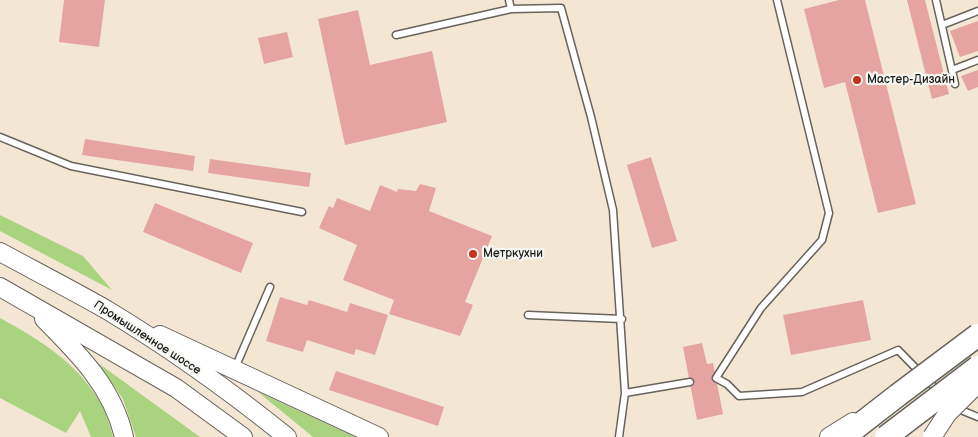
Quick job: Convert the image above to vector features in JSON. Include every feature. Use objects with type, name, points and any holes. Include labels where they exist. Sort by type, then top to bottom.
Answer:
[{"type":"highway","points":[[844,437],[978,336]]},
{"type":"highway","points":[[886,437],[978,367]]},
{"type":"main road","name":"Промышленное шоссе","points":[[0,252],[107,310],[219,385],[287,437]]},
{"type":"main road","points":[[0,287],[176,388],[243,437]]},
{"type":"main road","points":[[26,301],[91,368],[114,406],[124,437]]},
{"type":"main road","points":[[107,310],[379,437]]},
{"type":"main road","points":[[932,437],[947,414],[978,383]]},
{"type":"main road","points":[[829,437],[898,395]]},
{"type":"lane","points":[[509,0],[511,9]]},
{"type":"lane","points":[[777,0],[829,213],[822,240],[760,308],[716,378],[727,384],[739,396],[802,392],[898,350],[954,408],[978,417]]},
{"type":"lane","points":[[936,0],[955,84]]},
{"type":"lane","points":[[396,35],[511,9],[561,8],[591,117],[613,210],[622,319],[625,393],[619,437]]},
{"type":"lane","points":[[942,24],[978,12]]},
{"type":"lane","points":[[952,70],[978,60]]},
{"type":"lane","points":[[0,137],[71,166],[302,212]]},
{"type":"lane","points":[[235,369],[270,287]]},
{"type":"lane","points":[[528,315],[622,319]]},
{"type":"lane","points":[[625,393],[690,382]]},
{"type":"green space","points":[[0,215],[83,256],[112,290],[0,231]]},
{"type":"green space","points":[[0,318],[57,354],[81,376],[92,389],[103,408],[113,437],[91,437],[80,411],[66,433],[0,398]]},
{"type":"green space","points":[[98,363],[200,437],[136,437],[123,399]]},
{"type":"green space","points":[[258,392],[355,437],[313,437]]},
{"type":"building","points":[[64,0],[105,0],[99,47],[59,42]]},
{"type":"building","points":[[839,0],[865,0],[916,204],[878,213],[845,82],[824,88],[804,9]]},
{"type":"building","points":[[907,0],[925,0],[949,94],[932,99]]},
{"type":"building","points":[[358,10],[370,65],[432,51],[447,122],[345,145],[318,19]]},
{"type":"building","points":[[978,21],[978,51],[960,57],[950,31]]},
{"type":"building","points":[[287,32],[293,57],[264,64],[258,38]]},
{"type":"building","points":[[978,70],[978,87],[968,91],[961,76]]},
{"type":"building","points":[[85,139],[195,156],[193,171],[82,155]]},
{"type":"building","points":[[651,157],[677,241],[652,248],[627,165]]},
{"type":"building","points":[[210,159],[311,173],[309,187],[208,173]]},
{"type":"building","points":[[420,184],[436,188],[429,211],[492,236],[465,302],[473,305],[460,336],[389,314],[394,300],[343,280],[357,245],[319,228],[329,206],[333,208],[337,198],[370,211],[380,185],[397,192],[398,189],[416,191]]},
{"type":"building","points":[[155,203],[253,243],[241,273],[143,232]]},
{"type":"building","points":[[280,297],[307,305],[309,300],[347,312],[350,303],[388,315],[375,355],[356,349],[354,355],[307,340],[303,352],[266,341]]},
{"type":"building","points":[[863,300],[871,340],[791,355],[783,315]]},
{"type":"building","points":[[702,343],[707,364],[713,363],[723,414],[697,420],[683,347]]},
{"type":"building","points":[[336,371],[444,407],[438,426],[329,390]]},
{"type":"place","name":"Мастер-Дизайн","points":[[857,80]]},
{"type":"place","name":"Метркухни","points":[[473,254]]}]
